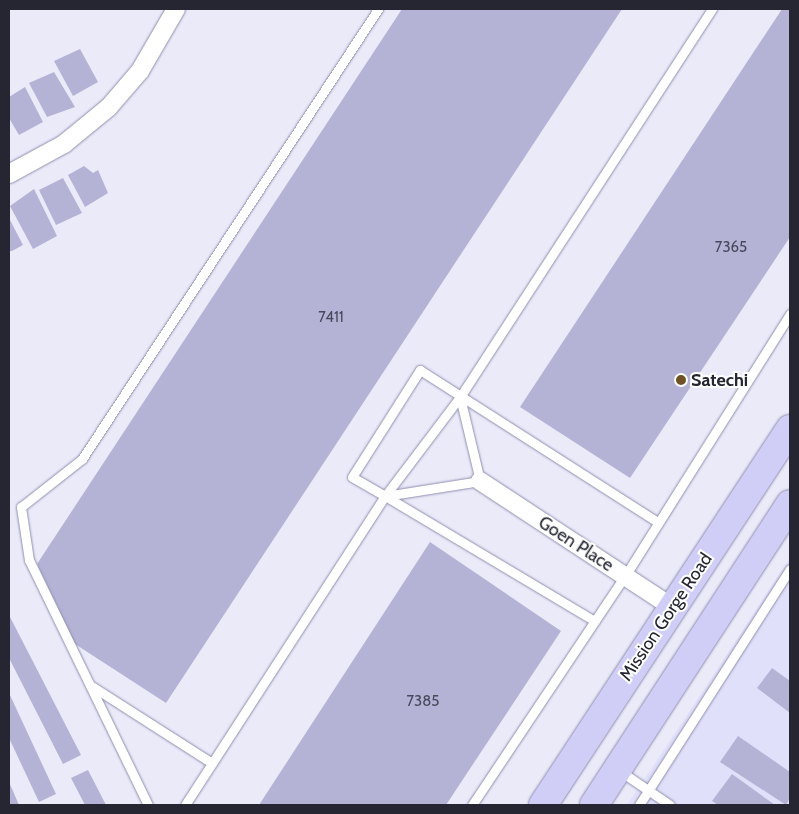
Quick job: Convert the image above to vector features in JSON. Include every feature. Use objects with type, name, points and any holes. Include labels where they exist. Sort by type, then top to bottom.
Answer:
[{"type":"main road","name":"Mission Gorge Road","points":[[543,805],[790,429]]},
{"type":"main road","points":[[594,805],[790,504]]},
{"type":"street","points":[[9,174],[64,144],[109,107],[150,56],[176,9]]},
{"type":"street","name":"Goen Place","points":[[480,481],[672,607]]},
{"type":"lane","points":[[148,805],[28,560],[21,507],[82,459],[378,9]]},
{"type":"lane","points":[[185,805],[385,496],[460,397],[712,9]]},
{"type":"lane","points":[[472,805],[625,576],[790,314]]},
{"type":"lane","points":[[595,621],[352,477],[420,370],[658,522]]},
{"type":"lane","points":[[385,496],[480,481],[460,397]]},
{"type":"lane","points":[[639,805],[790,569]]},
{"type":"lane","points":[[89,685],[212,763]]},
{"type":"lane","points":[[617,770],[670,805]]},
{"type":"shaded area","points":[[790,558],[790,805],[627,805],[709,682]]},
{"type":"building","points":[[402,9],[622,9],[166,703],[75,644],[37,564]]},
{"type":"building","points":[[782,9],[790,9],[790,237],[630,478],[520,407]]},
{"type":"building","points":[[80,49],[98,82],[73,96],[54,61]]},
{"type":"building","points":[[54,72],[75,107],[47,117],[29,83]]},
{"type":"building","points":[[25,87],[43,122],[19,135],[9,118],[9,97]]},
{"type":"building","points":[[84,166],[93,173],[98,170],[108,193],[85,207],[68,175]]},
{"type":"building","points":[[63,178],[82,213],[56,225],[39,190]]},
{"type":"building","points":[[34,189],[57,236],[33,249],[10,206]]},
{"type":"building","points":[[9,218],[23,245],[12,251],[9,251]]},
{"type":"building","points":[[430,542],[561,631],[446,805],[259,805]]},
{"type":"building","points":[[9,615],[81,755],[63,764],[9,658]]},
{"type":"building","points":[[772,668],[790,681],[790,713],[757,688]]},
{"type":"building","points":[[9,693],[56,794],[39,802],[9,738]]},
{"type":"building","points":[[738,736],[790,772],[790,798],[786,805],[720,762]]},
{"type":"building","points":[[88,770],[106,805],[85,805],[71,778]]},
{"type":"building","points":[[732,774],[775,805],[718,805],[712,801]]},
{"type":"building","points":[[9,782],[19,805],[9,805]]},
{"type":"place","name":"Satechi","points":[[681,380]]}]
